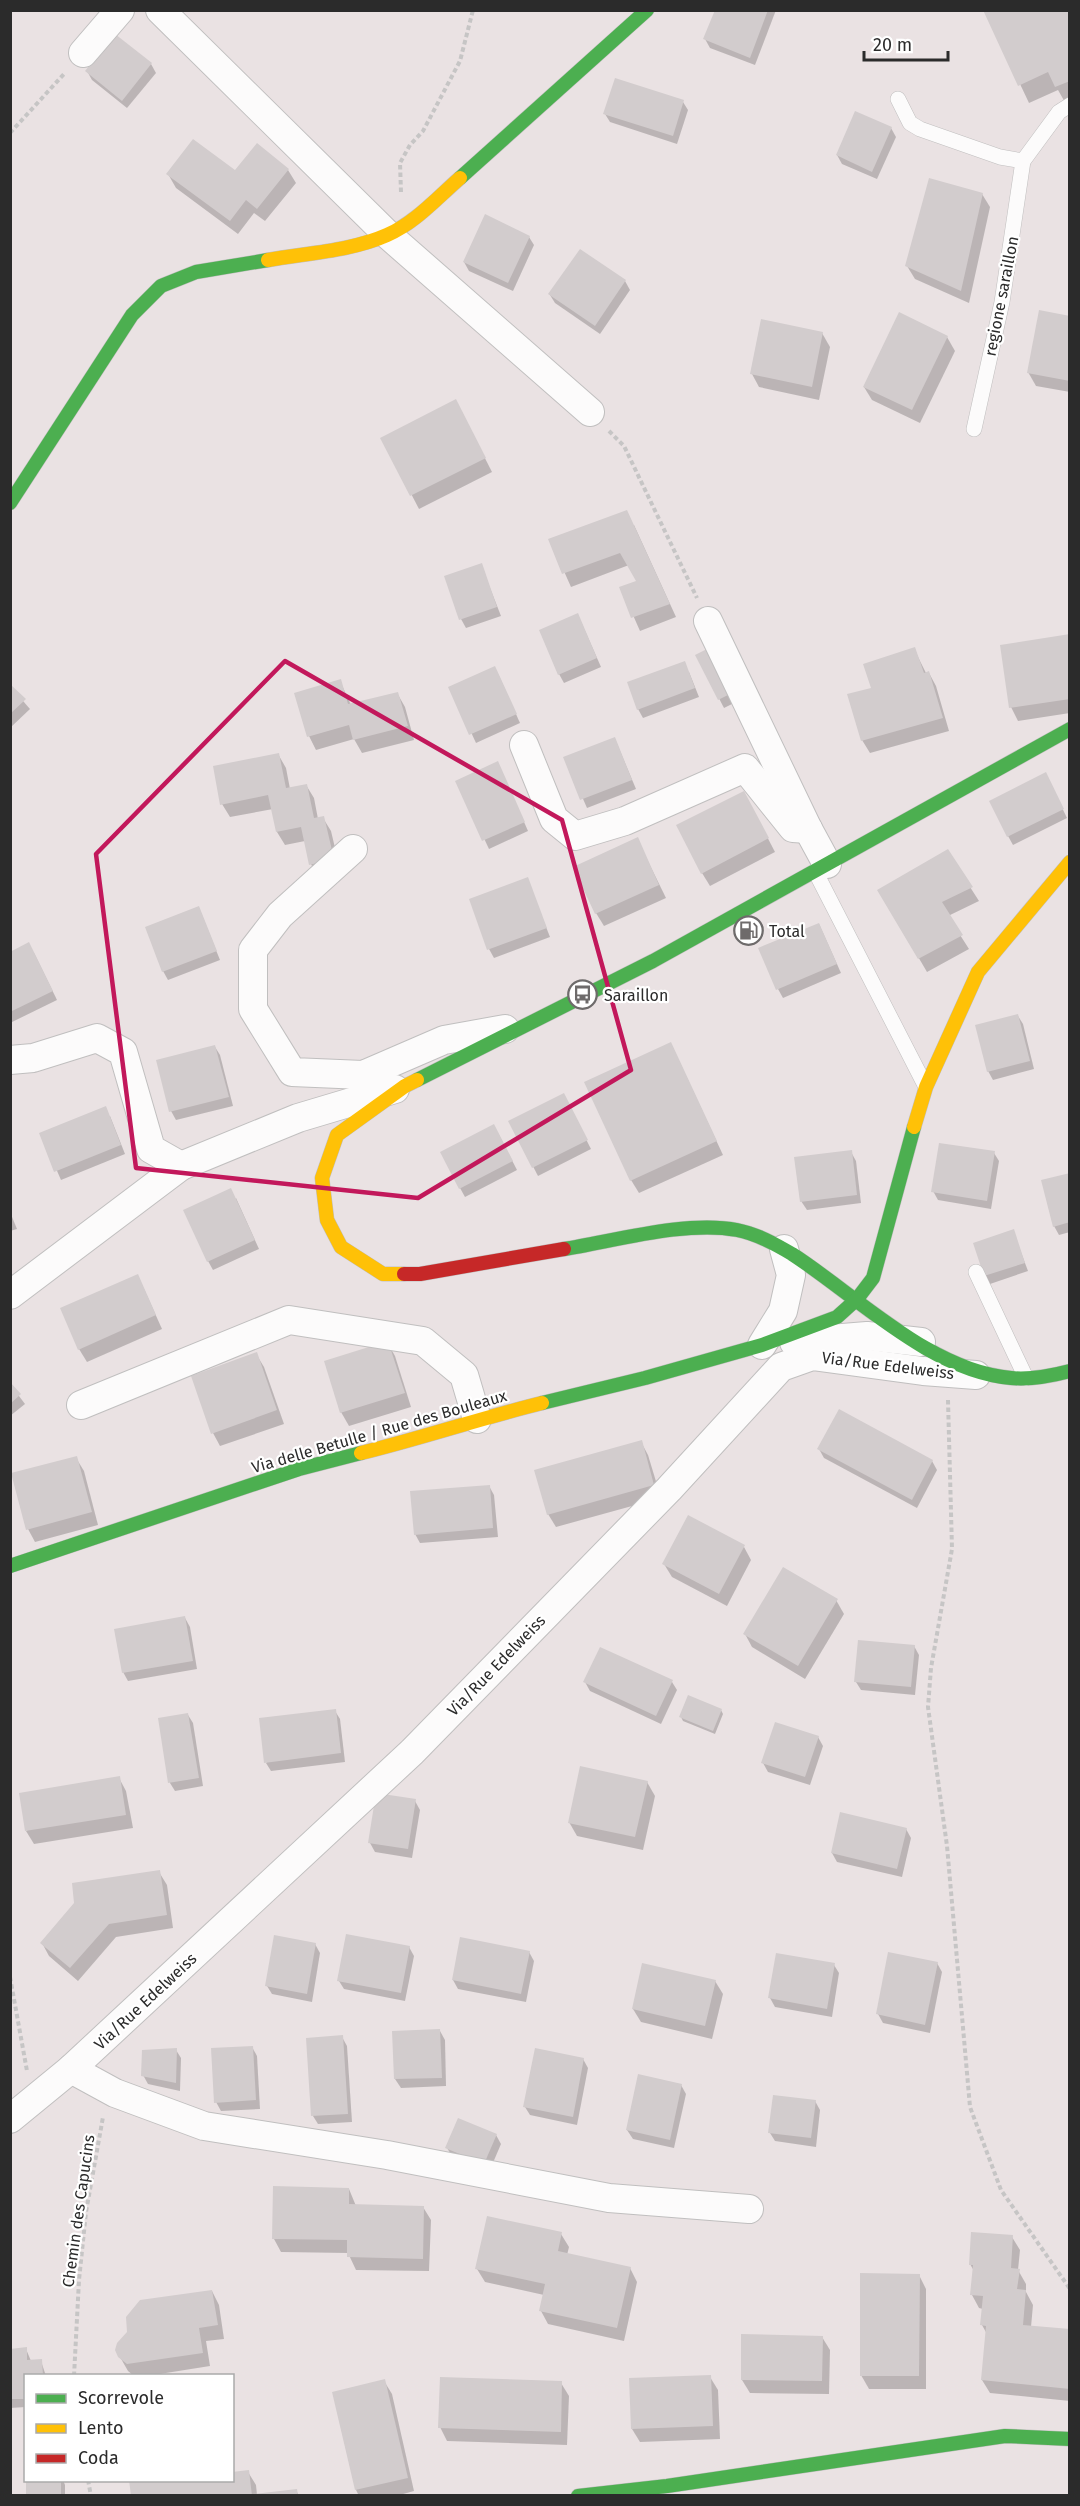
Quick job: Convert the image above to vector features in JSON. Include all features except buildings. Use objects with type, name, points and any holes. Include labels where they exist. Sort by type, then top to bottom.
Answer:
[{"type":"main road","points":[[10,503],[132,315],[160,286],[196,272],[366,243],[388,235],[413,220],[647,10]]},
{"type":"main road","points":[[1070,729],[652,961],[405,1086],[337,1135],[322,1178],[327,1220],[341,1247],[383,1274],[420,1274],[676,1230],[713,1228],[746,1232],[784,1248],[954,1362],[1014,1378],[1070,1371]]},
{"type":"main road","name":"Via delle Betulle / Rue des Bouleaux","points":[[10,1566],[299,1469],[411,1441],[477,1419],[645,1378],[762,1345],[837,1317],[857,1299],[873,1278],[926,1087],[978,972],[1070,862]]},
{"type":"main road","points":[[578,2496],[667,2486],[1005,2436],[1070,2439]]},
{"type":"street","points":[[83,53],[120,10]]},
{"type":"street","points":[[160,10],[388,235],[590,412]]},
{"type":"street","points":[[708,621],[808,830],[821,868]]},
{"type":"street","points":[[524,746],[554,819],[575,836],[625,821],[745,768],[793,828],[808,830]]},
{"type":"street","points":[[353,849],[280,915],[253,950],[253,1009],[292,1072],[363,1075],[444,1040],[522,1026]]},
{"type":"street","points":[[10,1060],[33,1058],[97,1038],[123,1052],[151,1149],[181,1166]]},
{"type":"street","points":[[10,1295],[181,1166],[298,1118],[405,1086]]},
{"type":"street","points":[[762,1345],[783,1311],[791,1275],[784,1248]]},
{"type":"street","points":[[81,1404],[290,1320],[423,1341],[464,1375],[477,1419]]},
{"type":"street","points":[[762,1345],[867,1336],[921,1342]]},
{"type":"street","name":"Via/Rue Edelweiss","points":[[10,2119],[71,2069],[412,1752],[669,1489],[781,1367],[812,1356],[923,1371],[1014,1378]]},
{"type":"street","points":[[71,2069],[115,2093],[204,2126],[387,2155],[609,2198],[749,2210]]},
{"type":"lane","points":[[898,99],[910,123],[920,129],[1000,157],[1023,162]]},
{"type":"lane","name":"regione saraillon","points":[[974,429],[1002,302],[1023,162],[1059,112],[1070,105]]},
{"type":"lane","points":[[821,868],[926,1087]]},
{"type":"lane","points":[[976,1272],[1014,1378]]},
{"type":"path","points":[[413,220],[400,188],[400,163],[410,145],[423,130],[460,61],[473,10]]},
{"type":"path","points":[[10,133],[83,53]]},
{"type":"path","points":[[590,412],[624,446],[708,621]]},
{"type":"path","points":[[948,1396],[952,1549],[931,1668],[928,1707],[948,1846],[970,2107],[1001,2190],[1070,2289]]},
{"type":"path","points":[[10,1977],[32,2101]]},
{"type":"path","name":"Chemin des Capucins","points":[[74,2374],[79,2280],[86,2212],[103,2114]]},
{"type":"highlighted area","points":[[285,661],[562,820],[631,1070],[418,1198],[136,1168],[96,854]]},
{"type":"traffic: fast","points":[[460,178],[647,10]]},
{"type":"traffic: fast","points":[[10,503],[132,315],[161,286],[196,272],[268,260]]},
{"type":"traffic: fast","points":[[417,1080],[653,961],[1070,729]]},
{"type":"traffic: fast","points":[[542,1403],[645,1378],[762,1345],[837,1317],[857,1299],[873,1278],[914,1127]]},
{"type":"traffic: fast","points":[[564,1249],[673,1230],[696,1228],[737,1230],[766,1240],[792,1254],[896,1329],[923,1347],[952,1362],[981,1372],[1011,1378],[1041,1377],[1070,1371]]},
{"type":"traffic: fast","points":[[10,1566],[299,1469],[361,1453]]},
{"type":"traffic: fast","points":[[578,2496],[667,2486],[1005,2436],[1070,2439]]},
{"type":"traffic: slow","points":[[268,260],[359,245],[387,235],[416,217],[460,178]]},
{"type":"traffic: slow","points":[[914,1127],[926,1087],[978,972],[1070,862]]},
{"type":"traffic: slow","points":[[404,1274],[383,1274],[341,1247],[327,1220],[322,1178],[337,1135],[405,1086],[417,1080]]},
{"type":"traffic: slow","points":[[361,1453],[542,1403]]},
{"type":"traffic: jam","points":[[404,1274],[420,1274],[564,1249]]},
{"type":"place","name":"Total","points":[[748,931]]},
{"type":"place","name":"Saraillon","points":[[583,995]]}]
